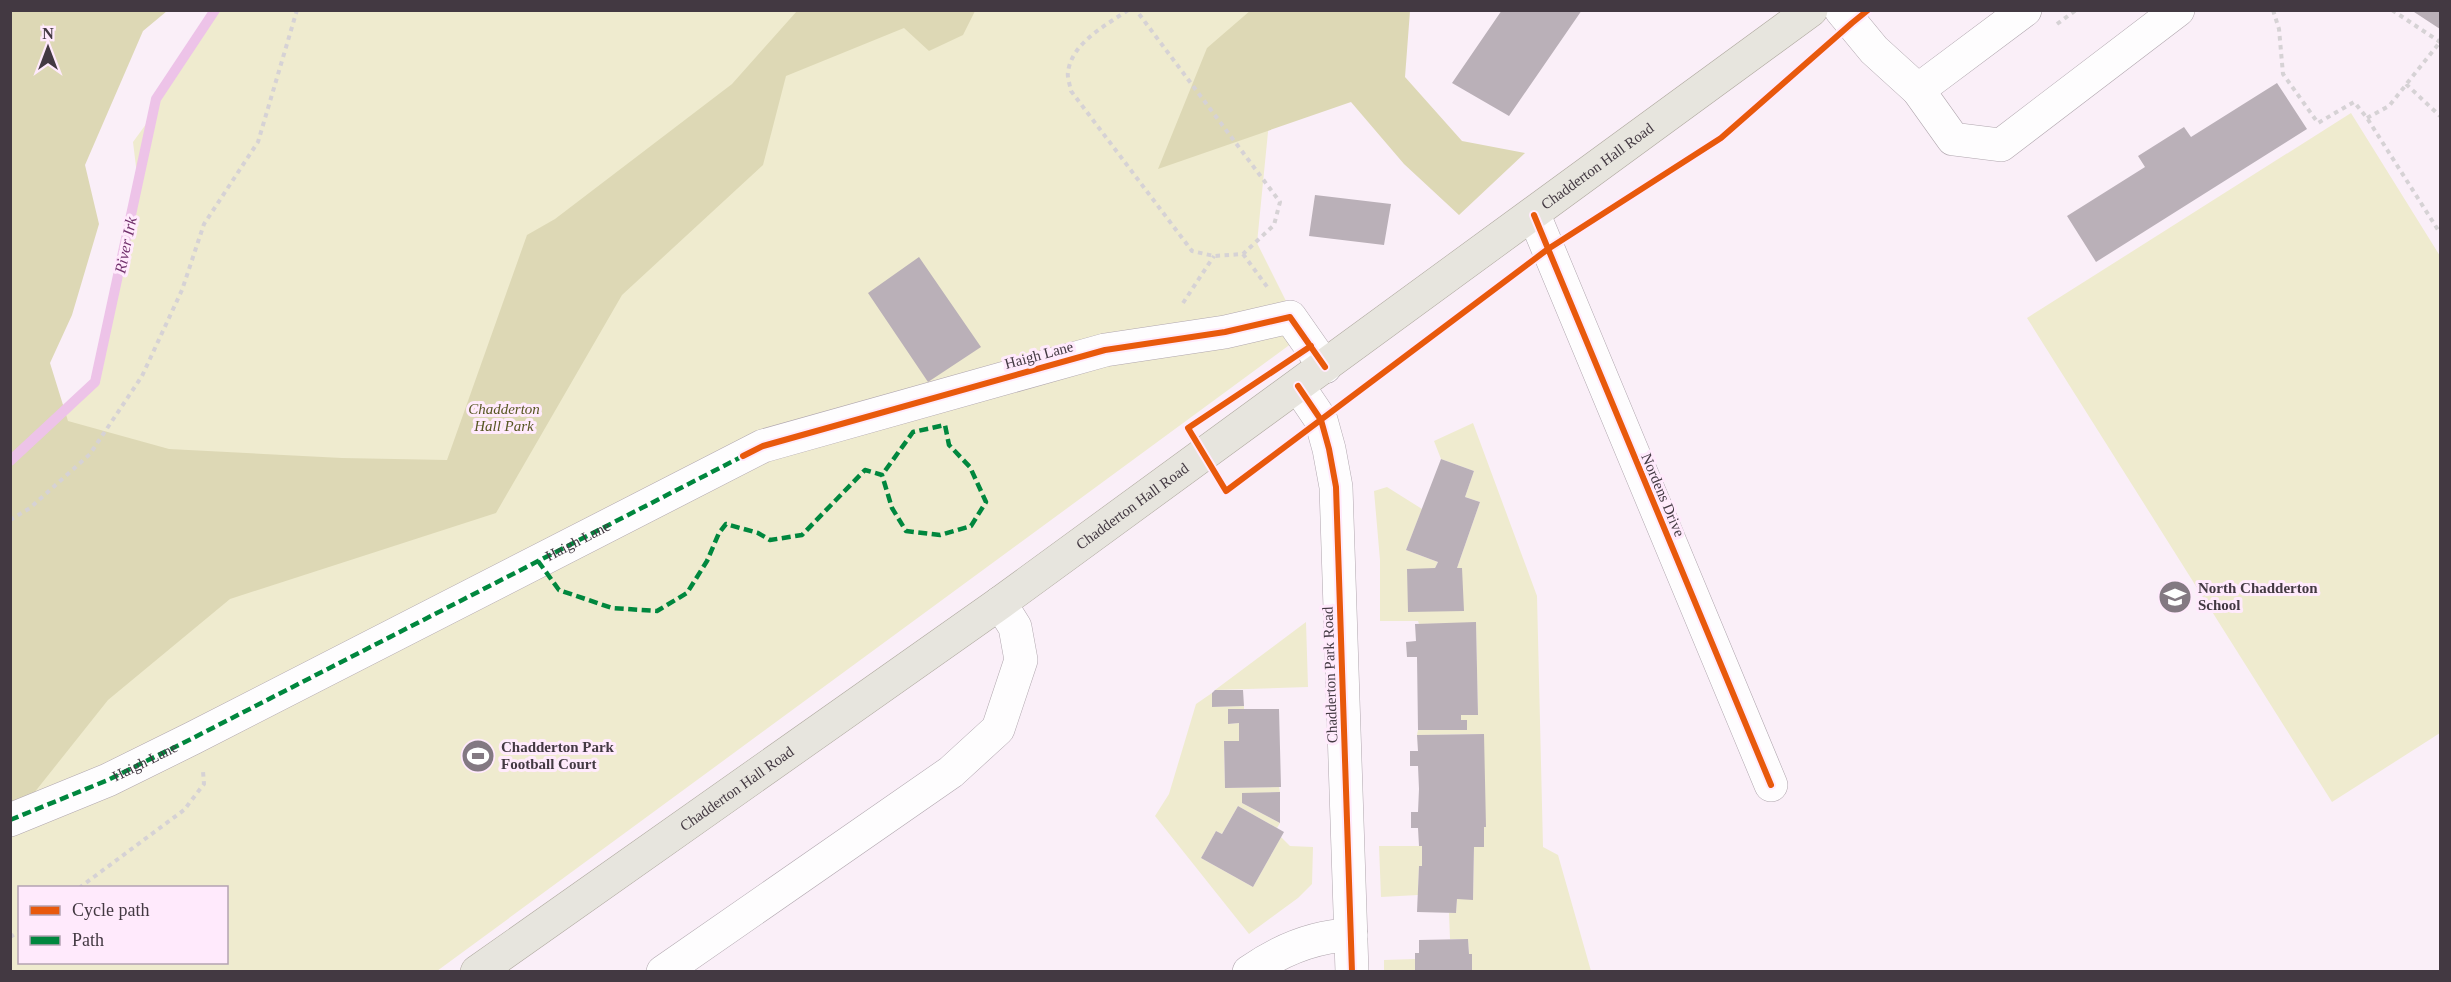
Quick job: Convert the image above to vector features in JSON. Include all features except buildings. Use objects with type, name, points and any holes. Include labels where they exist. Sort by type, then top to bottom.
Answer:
[{"type":"main road","name":"Chadderton Hall Road","points":[[477,972],[1000,603],[1534,215],[1811,10]]},
{"type":"street","points":[[1841,10],[1874,50],[1918,90],[1953,139],[2001,145],[2178,10]]},
{"type":"street","points":[[1918,90],[2025,10]]},
{"type":"street","name":"Nordens Drive","points":[[1534,215],[1771,785]]},
{"type":"street","name":"Haigh Lane","points":[[10,820],[108,780],[201,735],[763,446],[959,389],[1105,350],[1225,332],[1290,317],[1324,367]]},
{"type":"street","name":"Chadderton Park Road","points":[[1298,386],[1321,420],[1336,487],[1352,972]]},
{"type":"street","points":[[663,972],[951,772],[998,729],[1021,660],[1015,627],[1000,603]]},
{"type":"street","points":[[1249,972],[1266,960],[1299,945],[1334,936],[1351,935]]},
{"type":"path","points":[[10,520],[30,508],[90,454],[142,376],[182,290],[204,224],[258,142],[297,10]]},
{"type":"path","points":[[1128,10],[1077,49],[1068,72],[1071,91],[1192,251],[1214,256],[1243,254],[1274,225],[1280,202],[1136,10]]},
{"type":"path","points":[[2273,10],[2279,29],[2283,74],[2318,123],[2354,102],[2367,118],[2440,233]]},
{"type":"path","points":[[2367,118],[2389,106],[2440,42],[2392,10]]},
{"type":"path","points":[[2406,84],[2440,116]]},
{"type":"path","points":[[1156,342],[1214,256]]},
{"type":"path","points":[[82,886],[184,810],[204,784],[201,735]]},
{"type":"green space","points":[[1251,10],[1410,11],[1405,77],[1462,141],[1525,153],[1459,215],[1404,164],[1351,102],[1158,169],[1207,48]]},
{"type":"green space","points":[[11,11],[167,11],[143,31],[85,165],[99,224],[72,315],[50,363],[68,421],[169,449],[342,458],[447,460],[527,235],[555,219],[732,84],[797,11],[975,11],[963,35],[929,51],[904,28],[786,76],[763,165],[622,295],[496,513],[230,599],[108,700],[34,793],[11,805]]},
{"type":"green space","name":"Chadderton Hall Park","points":[[215,11],[1280,11],[1257,243],[1303,335],[437,971],[11,972],[11,461],[95,382],[138,183],[133,142],[152,116],[156,99]]},
{"type":"green space","points":[[2351,113],[2440,256],[2440,733],[2332,802],[2027,318]]},
{"type":"green space","points":[[1473,423],[1537,596],[1543,847],[1558,855],[1591,971],[1472,971],[1472,954],[1469,954],[1468,939],[1450,939],[1449,913],[1456,913],[1457,899],[1473,899],[1474,847],[1484,847],[1484,734],[1417,735],[1418,730],[1467,730],[1467,720],[1461,720],[1461,715],[1478,715],[1476,623],[1419,624],[1418,621],[1380,621],[1380,560],[1374,491],[1387,487],[1422,509],[1406,550],[1438,562],[1435,568],[1457,568],[1480,502],[1465,497],[1474,471],[1441,459],[1434,441]]},
{"type":"green space","points":[[1306,622],[1308,687],[1215,690]]},
{"type":"green space","points":[[1212,693],[1213,707],[1244,706],[1244,709],[1228,710],[1228,724],[1239,723],[1239,741],[1224,741],[1225,788],[1279,787],[1280,792],[1242,794],[1242,803],[1280,823],[1277,828],[1238,806],[1222,834],[1216,831],[1201,858],[1253,887],[1281,837],[1290,846],[1313,847],[1312,884],[1298,898],[1249,934],[1155,816],[1169,794],[1196,704]]},
{"type":"green space","points":[[1379,846],[1422,846],[1418,895],[1381,897]]},
{"type":"green space","points":[[1415,959],[1415,971],[1384,971],[1384,960]]},
{"type":"waterway","name":"River Irk","points":[[10,461],[95,382],[156,99],[215,10]]},
{"type":"marked path","points":[[538,561],[559,590],[612,608],[657,611],[687,593],[726,524],[758,533],[770,540],[802,535],[865,470],[882,475],[892,508],[906,531],[940,535],[971,526],[986,502],[970,467],[949,445],[945,425],[913,432],[882,475]]},
{"type":"marked path","points":[[10,820],[108,780],[193,738],[747,454]]},
{"type":"cycle path","points":[[1311,346],[1188,428],[1226,491],[1548,249],[1721,138],[1868,10]]},
{"type":"cycle path","points":[[1534,215],[1771,785]]},
{"type":"cycle path","points":[[743,456],[763,446],[1105,350],[1225,332],[1290,317],[1325,367]]},
{"type":"cycle path","points":[[1298,386],[1321,420],[1336,487],[1352,972]]},
{"type":"place","name":"North Chadderton School","points":[[2175,597]]},
{"type":"place","name":"Chadderton Park Football Court","points":[[478,756]]}]
